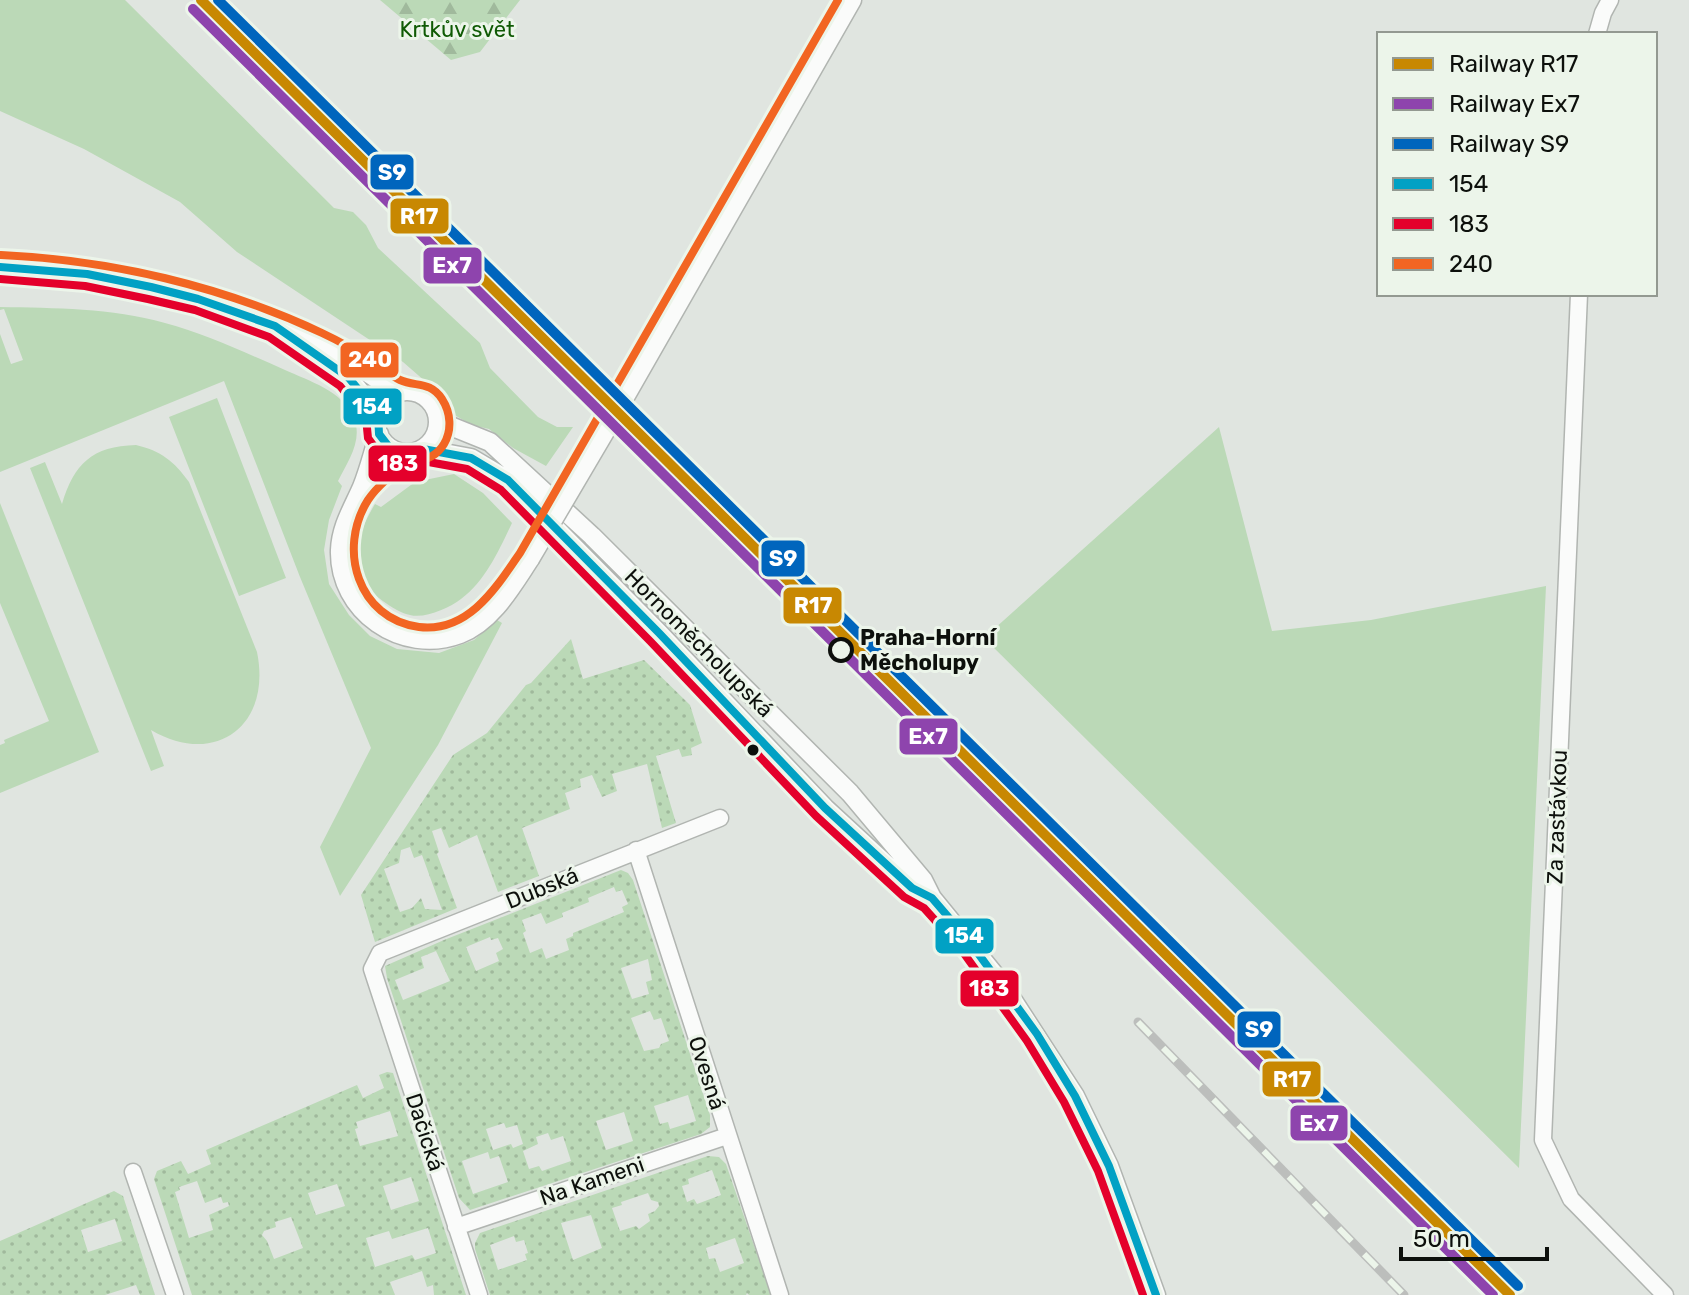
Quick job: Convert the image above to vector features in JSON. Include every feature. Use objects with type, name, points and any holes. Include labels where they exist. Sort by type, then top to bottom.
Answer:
[{"type":"street","points":[[398,393],[386,401],[378,413],[379,434],[361,489],[344,527],[341,567],[355,604],[370,619],[394,632],[419,639],[438,639],[460,634],[477,624],[503,599],[530,559],[852,0]]},
{"type":"street","points":[[1598,32],[1610,0]]},
{"type":"street","name":"Hornoměcholupská","points":[[0,267],[87,274],[151,287],[198,299],[275,326],[342,356],[398,393],[415,392],[425,397],[433,405],[438,421],[490,442],[592,536],[850,793],[923,880],[932,898],[1003,985],[1075,1096],[1109,1166],[1156,1295]]},
{"type":"street","name":"Za zastávkou","points":[[1579,296],[1543,1140],[1571,1199],[1665,1295]]},
{"type":"street","name":"Hornoměcholupská","points":[[275,326],[348,377],[378,413]]},
{"type":"street","points":[[423,449],[435,437],[438,421]]},
{"type":"street","points":[[361,489],[403,453],[389,447],[379,434]]},
{"type":"street","name":"Hornoměcholupská","points":[[403,453],[423,449],[471,458],[508,480],[825,808],[912,888],[932,898]]},
{"type":"street","name":"Dubská","points":[[372,969],[380,953],[720,818]]},
{"type":"street","name":"Ovesná","points":[[636,850],[780,1295]]},
{"type":"street","name":"Dačická","points":[[372,969],[479,1295]]},
{"type":"street","name":"Na Kameni","points":[[456,1227],[727,1136]]},
{"type":"street","points":[[133,1172],[175,1295]]},
{"type":"green space","points":[[0,0],[125,0],[334,208],[353,212],[366,225],[378,248],[480,343],[490,368],[538,417],[557,427],[573,427],[546,466],[513,448],[489,429],[472,425],[451,413],[426,382],[403,362],[237,252],[180,202],[84,149],[0,111]]},
{"type":"green space","name":"Krtkův svět","points":[[380,0],[520,0],[480,52],[451,60]]},
{"type":"green space","points":[[0,307],[104,312],[165,323],[226,344],[334,394],[349,409],[357,435],[353,451],[338,481],[342,486],[329,520],[324,550],[329,584],[349,615],[370,636],[397,649],[439,653],[474,640],[497,620],[502,623],[438,745],[340,896],[320,847],[371,748],[224,381],[0,472],[0,334],[11,364],[23,360],[4,309],[0,310]]},
{"type":"green space","points":[[217,398],[286,578],[239,596],[169,417]]},
{"type":"green space","points":[[1219,427],[1272,631],[1371,620],[1546,586],[1519,1168],[984,638]]},
{"type":"green space","points":[[136,445],[166,458],[189,482],[257,652],[259,678],[256,700],[247,719],[234,733],[217,741],[197,744],[175,741],[151,730],[164,766],[151,771],[30,468],[45,462],[62,504],[72,478],[87,460],[108,449]]},
{"type":"green space","points":[[454,474],[483,493],[512,523],[485,574],[461,599],[430,614],[416,616],[404,613],[376,595],[361,579],[357,550],[362,531],[375,504],[381,507],[415,482]]},
{"type":"green space","points":[[0,503],[99,752],[0,793],[0,745],[5,743],[4,740],[49,721],[0,603]]},
{"type":"green space","points":[[571,639],[583,679],[644,660],[690,705],[702,743],[691,748],[692,755],[682,757],[679,749],[656,756],[676,823],[662,828],[647,764],[612,774],[617,791],[602,797],[592,775],[580,779],[581,787],[565,793],[570,809],[522,828],[539,876],[498,892],[477,835],[449,848],[441,828],[432,831],[457,908],[375,942],[361,895],[453,755],[487,733],[526,685]],"holes":[[[410,847],[414,858],[422,855],[442,910],[425,909],[421,898],[412,908],[400,912],[384,869],[399,863],[401,850]]]},
{"type":"green space","points":[[621,870],[628,873],[633,880],[710,1115],[710,1127],[701,1134],[470,1210],[459,1198],[385,966]],"holes":[[[614,887],[616,892],[622,890],[628,904],[622,907],[624,912],[573,933],[566,939],[569,950],[546,959],[542,948],[530,953],[522,920],[541,913],[546,924],[563,917],[562,913],[589,902],[588,898]],[[490,937],[491,940],[498,938],[503,949],[496,953],[499,961],[476,971],[466,947]],[[436,951],[450,981],[403,1000],[395,980],[424,968],[421,957]],[[648,959],[652,980],[646,982],[649,994],[632,999],[621,968]],[[650,1011],[654,1020],[661,1018],[669,1041],[659,1048],[644,1051],[631,1018]],[[688,1095],[696,1121],[670,1129],[668,1122],[660,1124],[654,1106]],[[624,1112],[633,1141],[606,1150],[596,1121]],[[504,1123],[506,1128],[517,1125],[523,1144],[493,1150],[486,1129]],[[548,1133],[551,1140],[563,1136],[571,1161],[542,1171],[539,1166],[529,1169],[523,1151],[538,1144],[536,1137]],[[488,1152],[490,1159],[499,1156],[508,1182],[473,1194],[462,1161]]]},
{"type":"green space","points":[[393,1073],[466,1295],[434,1295],[433,1285],[427,1287],[422,1271],[390,1282],[395,1295],[192,1295],[154,1179],[157,1171],[181,1161],[188,1174],[211,1164],[206,1150],[357,1085],[363,1098],[384,1088],[379,1075]],"holes":[[[390,1111],[398,1136],[360,1146],[356,1122]],[[411,1177],[419,1201],[391,1210],[383,1186]],[[197,1181],[205,1203],[221,1197],[223,1203],[228,1202],[229,1206],[209,1215],[213,1230],[189,1238],[175,1192],[180,1190],[179,1187]],[[337,1184],[345,1206],[316,1215],[308,1193]],[[291,1217],[303,1248],[274,1259],[262,1235],[264,1231],[276,1227],[275,1222]],[[428,1228],[436,1253],[415,1260],[412,1255],[375,1267],[366,1238],[389,1231],[392,1239]]]},
{"type":"green space","points":[[708,1156],[719,1157],[726,1164],[771,1295],[490,1295],[475,1249],[480,1233]],"holes":[[[712,1170],[721,1195],[697,1204],[694,1199],[687,1202],[682,1186],[689,1184],[688,1179]],[[648,1193],[659,1206],[648,1214],[650,1221],[639,1229],[636,1226],[620,1231],[612,1208],[622,1205],[621,1202]],[[591,1215],[602,1248],[573,1260],[561,1223]],[[514,1236],[516,1242],[524,1240],[527,1260],[498,1270],[490,1245]],[[735,1238],[744,1263],[720,1272],[715,1258],[709,1259],[706,1248]]]},
{"type":"green space","points":[[114,1191],[123,1196],[155,1295],[140,1295],[136,1285],[105,1295],[0,1295],[0,1241]],"holes":[[[115,1219],[122,1241],[88,1252],[81,1230]]]},
{"type":"railway","points":[[1138,1022],[1404,1295]]},
{"type":"rail line","name":"R17","points":[[201,0],[1510,1295]]},
{"type":"rail line","name":"S9","points":[[218,0],[1518,1286]]},
{"type":"rail line","name":"Ex7","points":[[193,9],[1493,1295]]},
{"type":"transit line","name":"240","points":[[1,255],[125,269],[205,289],[284,316],[359,353],[396,378],[433,389],[445,404],[449,416],[444,444],[433,456],[397,471],[371,495],[359,519],[354,539],[354,560],[359,579],[381,611],[398,621],[419,627],[452,623],[479,605],[520,553],[838,0]]},
{"type":"transit line","name":"154","points":[[0,267],[87,274],[151,287],[198,299],[275,326],[348,377],[378,413],[379,434],[389,447],[403,453],[423,449],[471,458],[508,480],[825,808],[912,888],[932,898],[969,941],[1037,1034],[1075,1096],[1109,1166],[1156,1295]]},
{"type":"transit line","name":"183","points":[[0,279],[85,286],[148,299],[195,310],[269,337],[340,386],[366,418],[368,438],[382,457],[402,465],[423,461],[467,469],[501,490],[816,816],[904,897],[924,908],[960,948],[1027,1041],[1064,1102],[1098,1171],[1143,1295]]},
{"type":"place","name":"Praha-Horní Měcholupy","points":[[841,650]]}]
